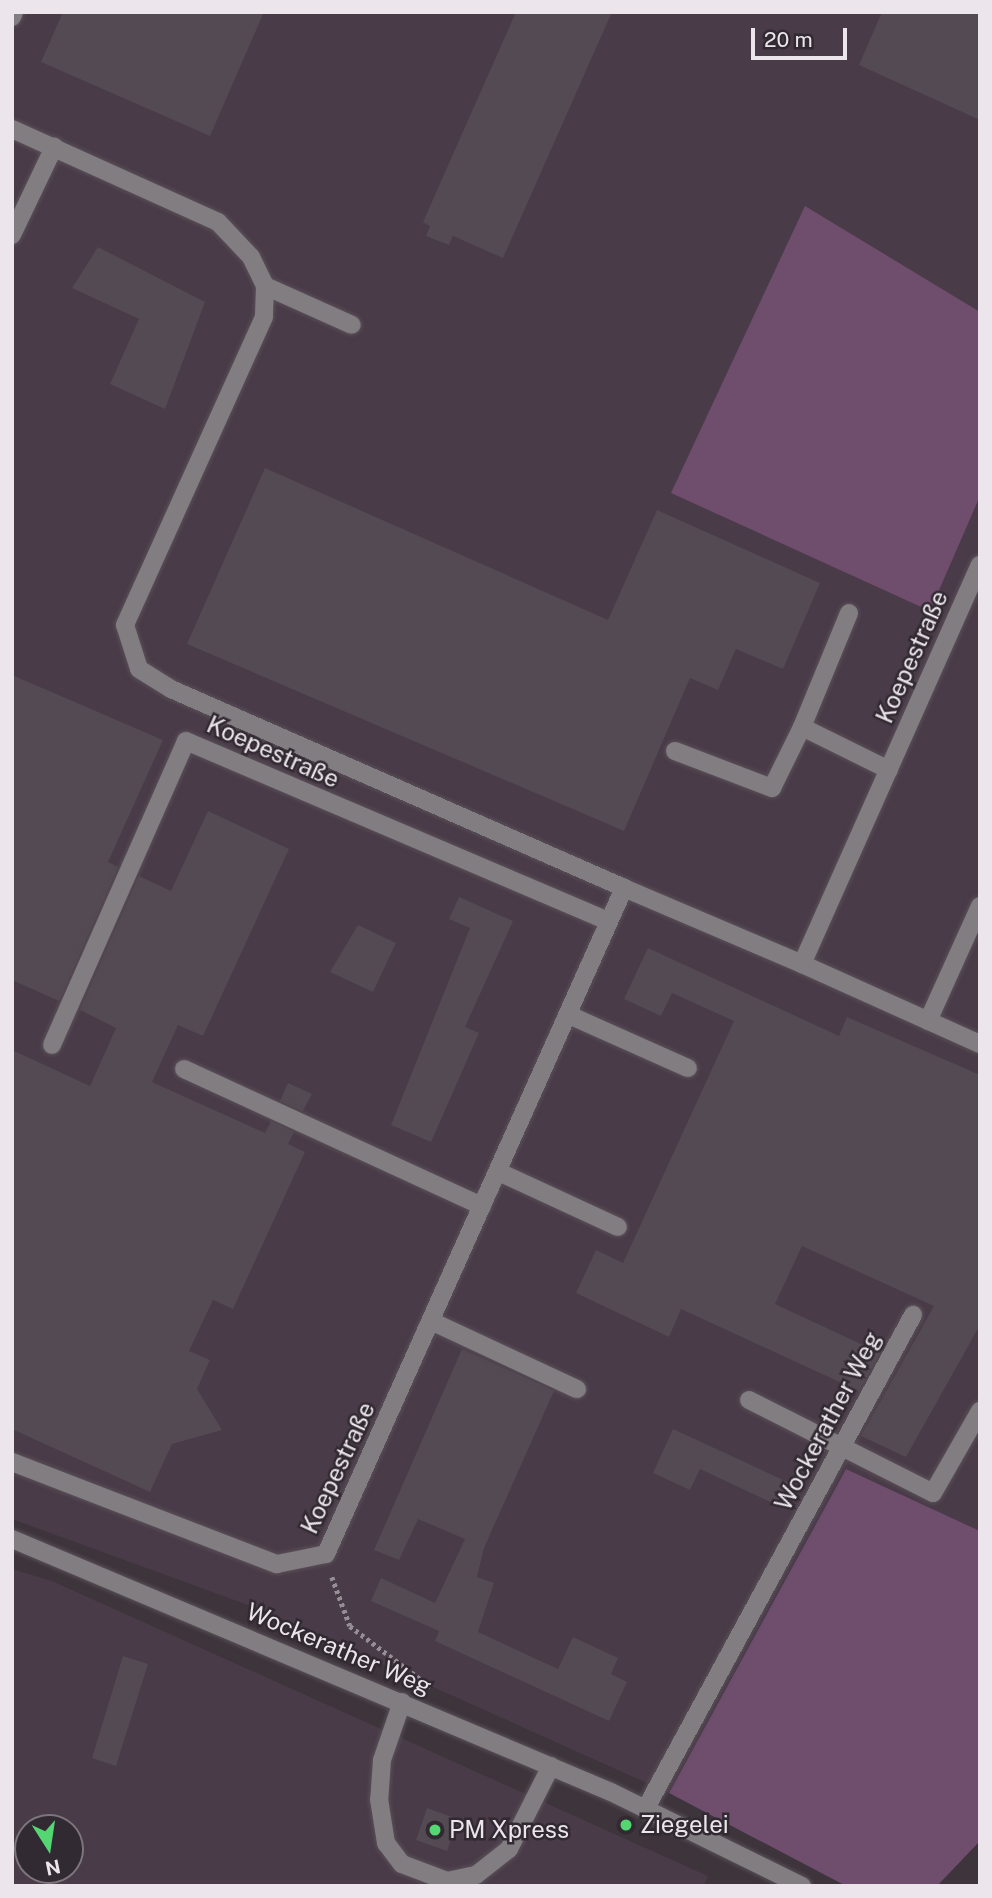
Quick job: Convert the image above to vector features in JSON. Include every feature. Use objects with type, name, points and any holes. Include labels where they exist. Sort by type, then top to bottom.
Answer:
[{"type":"street","points":[[12,130],[218,222],[251,257],[265,286],[264,317],[125,625],[139,669],[624,888],[980,1044]]},
{"type":"street","points":[[12,235],[54,147]]},
{"type":"street","points":[[265,286],[352,325]]},
{"type":"street","name":"Koepestraße","points":[[802,964],[980,565]]},
{"type":"street","points":[[674,751],[772,788],[802,727],[849,613]]},
{"type":"street","points":[[802,727],[889,770]]},
{"type":"street","name":"Koepestraße","points":[[52,1045],[186,741],[608,921]]},
{"type":"street","name":"Koepestraße","points":[[12,1462],[276,1564],[326,1554],[433,1322],[482,1206],[571,1016],[608,921],[624,888]]},
{"type":"street","points":[[928,1021],[980,906]]},
{"type":"street","points":[[571,1016],[688,1068]]},
{"type":"street","points":[[184,1069],[482,1206]]},
{"type":"street","points":[[499,1172],[618,1227]]},
{"type":"street","name":"Wockerather Weg","points":[[646,1808],[913,1315]]},
{"type":"street","points":[[433,1322],[577,1389]]},
{"type":"street","points":[[748,1400],[933,1493],[980,1410]]},
{"type":"street","name":"Wockerather Weg","points":[[12,1539],[551,1766],[646,1808],[802,1886]]},
{"type":"street","points":[[401,1702],[382,1760],[379,1799],[386,1843],[402,1864],[422,1879],[447,1881],[476,1875],[509,1849],[551,1766]]},
{"type":"path","points":[[326,1554],[350,1626],[432,1687],[428,1713]]},
{"type":"shaded area","points":[[12,12],[980,12],[980,1531],[846,1469],[669,1793],[264,1611],[12,1519]]},
{"type":"shaded area","points":[[805,206],[980,312],[980,496],[930,611],[671,493]]},
{"type":"shaded area","points":[[846,1469],[980,1531],[980,1841],[937,1886],[846,1886],[669,1793]]},
{"type":"shaded area","points":[[12,1569],[52,1581],[708,1876],[704,1886],[12,1886]]},
{"type":"building","points":[[63,12],[264,12],[210,136],[41,62]]},
{"type":"building","points":[[516,12],[612,12],[503,258],[453,236],[449,245],[426,236],[430,226],[423,222]]},
{"type":"building","points":[[882,12],[980,12],[980,120],[859,65]]},
{"type":"building","points":[[98,247],[205,302],[165,409],[110,384],[139,319],[72,288]]},
{"type":"building","points":[[265,468],[608,620],[657,510],[820,583],[783,669],[736,649],[718,690],[690,678],[624,831],[187,644]]},
{"type":"building","points":[[12,675],[163,740],[108,862],[118,867],[59,1001],[12,980]]},
{"type":"building","points":[[208,811],[289,849],[203,1036],[178,1025],[152,1082],[265,1133],[271,1121],[294,1132],[288,1144],[305,1152],[233,1309],[213,1300],[189,1351],[210,1360],[197,1389],[222,1430],[172,1444],[150,1492],[12,1429],[12,1050],[90,1086],[116,1028],[80,1010],[139,876],[171,891]]},
{"type":"building","points":[[459,897],[513,921],[465,1027],[479,1033],[431,1142],[391,1125],[470,928],[449,919]]},
{"type":"building","points":[[358,925],[396,943],[373,992],[330,972]]},
{"type":"building","points":[[648,948],[839,1036],[847,1017],[980,1075],[980,1325],[906,1457],[861,1436],[934,1306],[802,1246],[775,1304],[880,1353],[859,1391],[681,1309],[669,1337],[576,1293],[596,1250],[623,1263],[734,1021],[672,993],[661,1016],[624,999]]},
{"type":"building","points":[[288,1083],[312,1094],[303,1111],[280,1101]]},
{"type":"building","points":[[462,1349],[554,1391],[484,1548],[477,1577],[494,1583],[478,1632],[558,1669],[573,1637],[618,1658],[611,1674],[627,1682],[609,1721],[435,1641],[439,1631],[371,1601],[381,1578],[435,1603],[465,1539],[418,1519],[399,1560],[374,1550]]},
{"type":"building","points":[[673,1429],[792,1484],[781,1507],[700,1469],[690,1490],[653,1473]]},
{"type":"building","points":[[123,1656],[148,1664],[116,1766],[92,1758]]},
{"type":"building","points":[[427,1808],[458,1819],[447,1851],[416,1840]]},
{"type":"place","name":"Ziegelei","points":[[626,1825]]},
{"type":"place","name":"PM Xpress","points":[[435,1830]]}]
